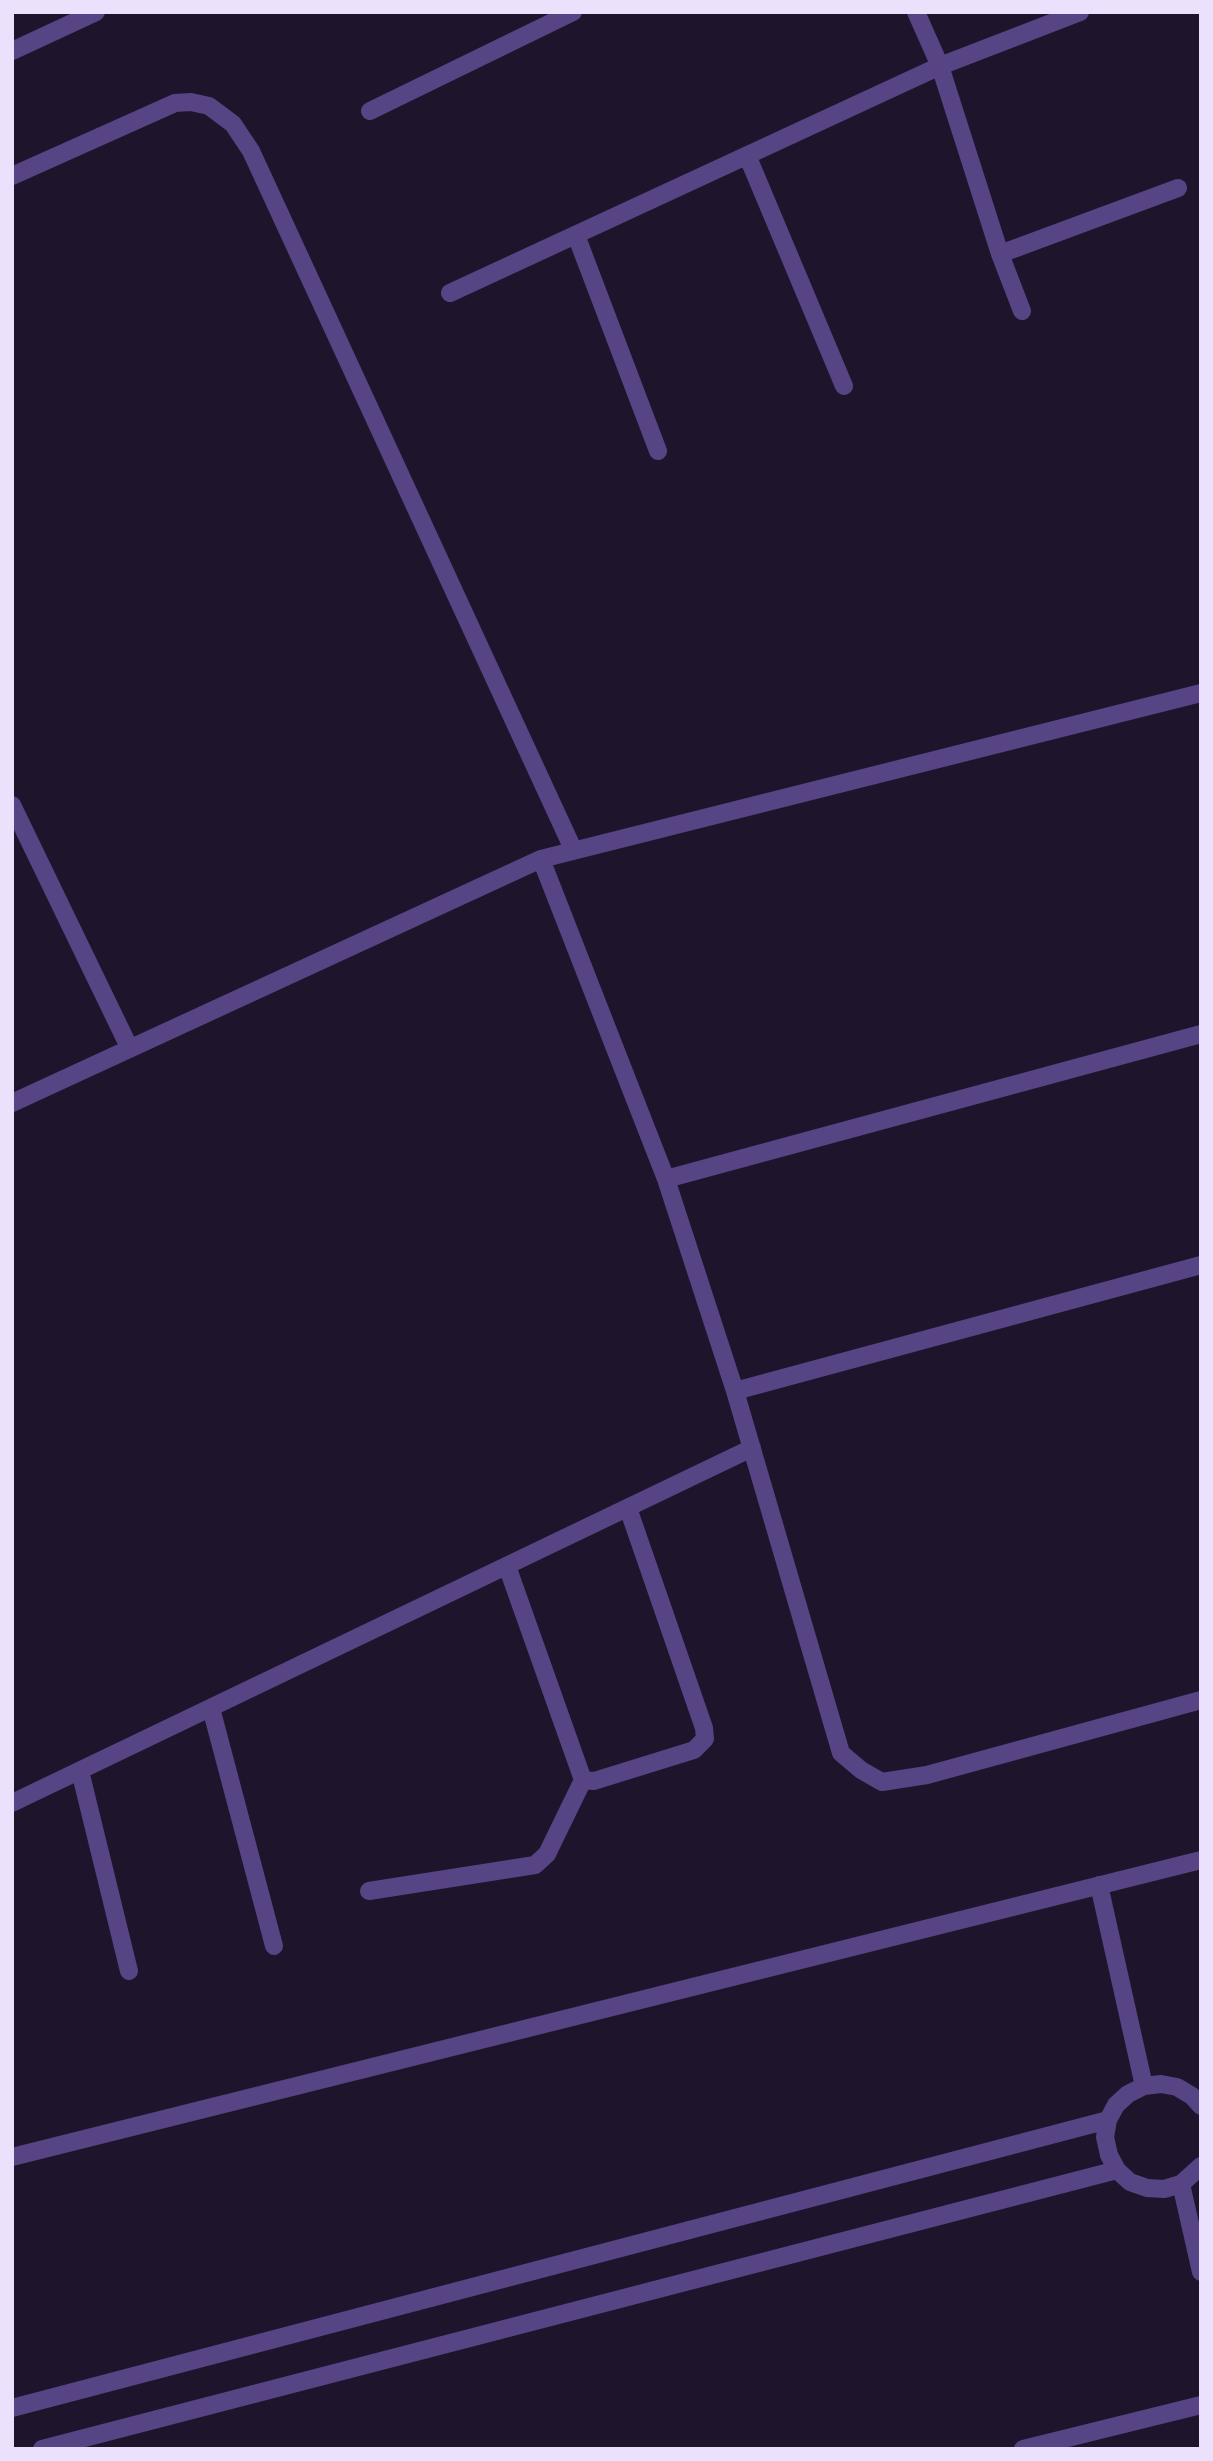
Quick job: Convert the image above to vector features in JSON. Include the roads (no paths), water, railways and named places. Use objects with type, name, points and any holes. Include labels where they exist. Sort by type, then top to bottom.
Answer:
[{"type":"street","points":[[12,51],[96,12]]},
{"type":"street","points":[[370,111],[573,12]]},
{"type":"street","points":[[916,12],[940,66],[1000,254],[1022,312]]},
{"type":"street","points":[[450,293],[940,66],[1080,12]]},
{"type":"street","points":[[12,176],[175,103],[191,102],[209,106],[233,124],[251,151],[573,849]]},
{"type":"street","points":[[747,156],[844,386]]},
{"type":"street","points":[[1000,254],[1178,188]]},
{"type":"street","points":[[576,235],[658,452]]},
{"type":"street","points":[[12,1103],[541,859],[1201,693]]},
{"type":"street","points":[[12,805],[130,1049]]},
{"type":"street","points":[[541,859],[666,1179],[735,1391],[841,1753],[861,1770],[882,1782],[926,1776],[1201,1700]]},
{"type":"street","points":[[666,1179],[1201,1034]]},
{"type":"street","points":[[735,1391],[1201,1265]]},
{"type":"street","points":[[12,1803],[752,1448]]},
{"type":"street","points":[[583,1780],[594,1781],[694,1750],[705,1739],[704,1728],[628,1508]]},
{"type":"street","points":[[369,1891],[535,1865],[547,1854],[583,1780],[507,1566]]},
{"type":"street","points":[[211,1708],[274,1946]]},
{"type":"street","points":[[80,1771],[129,1971]]},
{"type":"street","points":[[12,2157],[1201,1860]]},
{"type":"street","points":[[1100,1885],[1144,2087]]},
{"type":"street","points":[[1198,2099],[1177,2087],[1161,2084],[1144,2087],[1128,2094],[1116,2105],[1108,2120],[1105,2137],[1108,2155],[1117,2170],[1130,2182],[1147,2188],[1164,2189],[1181,2184],[1201,2166]]},
{"type":"street","points":[[12,2408],[1108,2120]]},
{"type":"street","points":[[42,2449],[1117,2170]]},
{"type":"street","points":[[1181,2184],[1201,2272]]},
{"type":"street","points":[[1023,2449],[1201,2405]]}]
